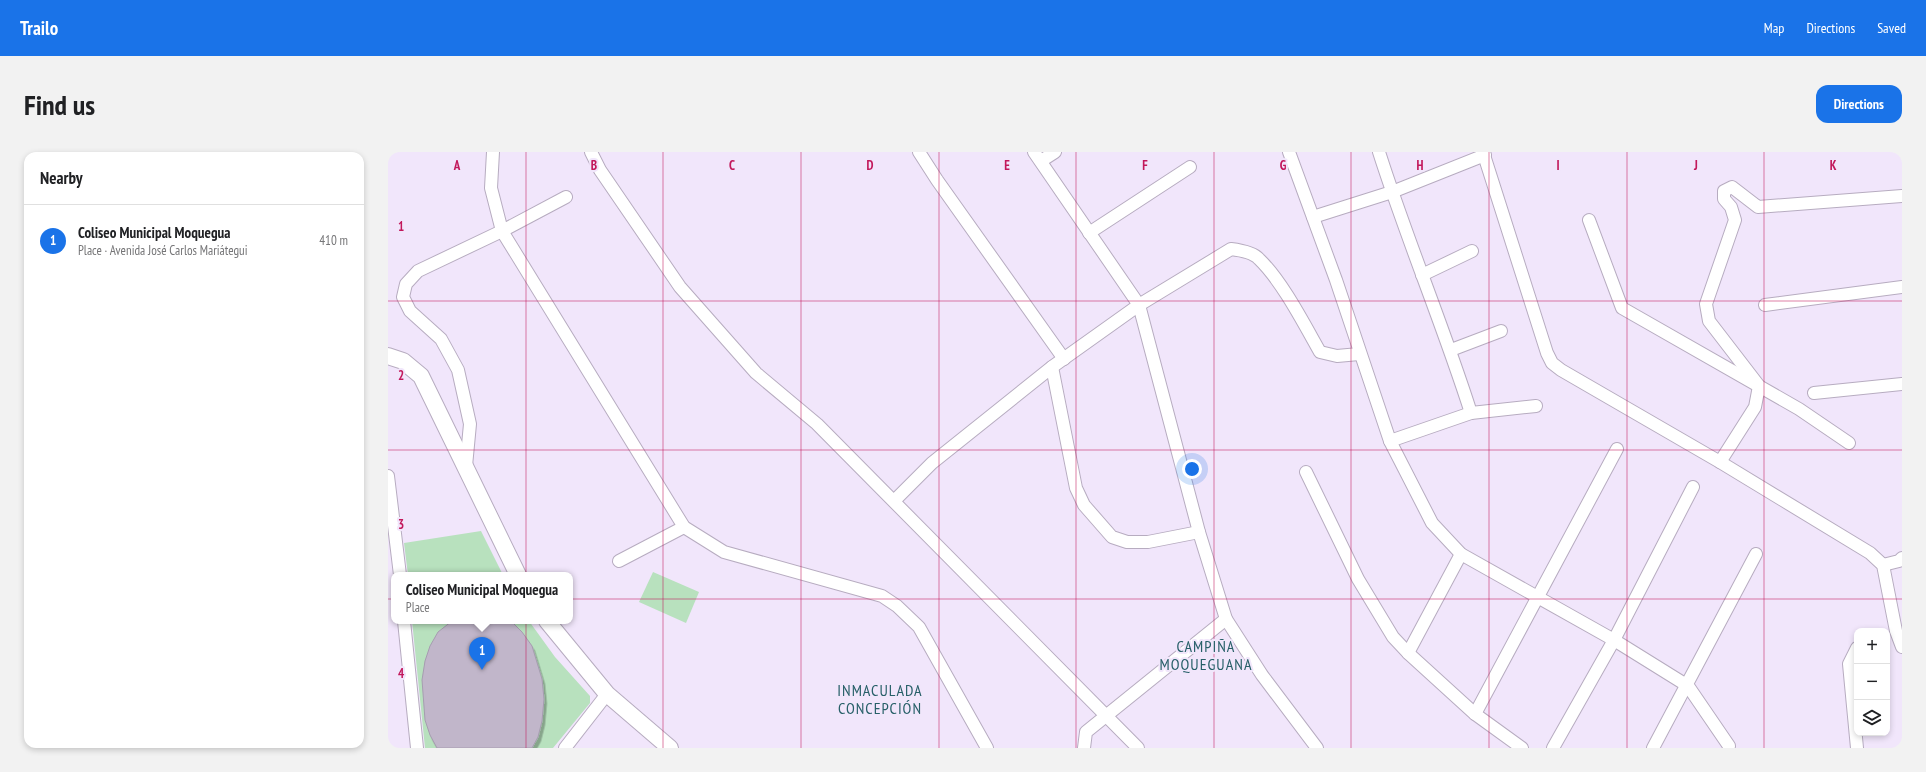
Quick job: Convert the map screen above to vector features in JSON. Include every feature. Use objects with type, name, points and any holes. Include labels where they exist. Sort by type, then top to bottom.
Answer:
[{"type":"street","points":[[493,152],[491,188],[502,231],[684,526],[724,552],[882,596],[897,606],[919,627],[987,748]]},
{"type":"street","points":[[591,152],[600,170],[680,287],[756,373],[817,424],[1138,748]]},
{"type":"street","points":[[919,152],[937,180],[1064,359]]},
{"type":"street","points":[[1055,152],[1037,156],[1139,305],[1199,532],[1226,619],[1262,675],[1316,748]]},
{"type":"street","points":[[1289,152],[1313,217],[1390,442],[1432,523],[1461,554],[1614,640],[1688,686],[1729,746]]},
{"type":"street","points":[[1379,152],[1422,275],[1451,350],[1471,413]]},
{"type":"street","points":[[1313,217],[1392,192],[1484,154],[1547,353],[1552,363],[1561,370],[1720,462],[1870,553],[1883,565],[1895,632],[1902,647]]},
{"type":"street","points":[[1089,233],[1190,167]]},
{"type":"street","points":[[1720,462],[1755,407],[1759,386],[1709,321],[1706,304],[1735,220],[1731,207],[1724,199],[1724,191],[1732,186],[1758,207],[1902,196]]},
{"type":"street","points":[[466,466],[470,424],[458,370],[441,339],[410,311],[403,297],[406,284],[418,272],[502,231],[566,197]]},
{"type":"street","points":[[1589,220],[1622,308],[1799,409],[1849,443]]},
{"type":"street","points":[[894,501],[932,463],[1052,367],[1139,305],[1230,249],[1242,251],[1259,258],[1283,290],[1320,352],[1337,356],[1360,354]]},
{"type":"street","points":[[1422,275],[1472,251]]},
{"type":"street","points":[[1765,305],[1902,287]]},
{"type":"street","points":[[1451,350],[1501,331]]},
{"type":"street","points":[[388,356],[403,361],[421,376],[517,572]]},
{"type":"street","points":[[1052,367],[1076,488],[1084,505],[1112,537],[1127,542],[1148,542],[1199,532]]},
{"type":"street","points":[[1814,393],[1902,384]]},
{"type":"street","points":[[1390,442],[1471,413],[1536,406]]},
{"type":"street","points":[[1476,714],[1617,449]]},
{"type":"street","points":[[1306,472],[1358,579],[1393,637],[1408,653],[1476,714],[1522,748]]},
{"type":"street","points":[[388,476],[393,563],[398,572]]},
{"type":"street","points":[[1554,748],[1614,640],[1693,487]]},
{"type":"street","points":[[619,561],[684,526]]},
{"type":"street","points":[[1408,653],[1461,554]]},
{"type":"street","points":[[1653,748],[1688,686],[1756,554]]},
{"type":"street","points":[[1883,565],[1899,561],[1902,558]]},
{"type":"street","points":[[1084,748],[1086,732],[1106,714],[1226,619]]},
{"type":"street","points":[[404,624],[417,748]]},
{"type":"street","points":[[549,624],[607,694],[670,748]]},
{"type":"street","points":[[1854,654],[1849,664],[1857,748]]},
{"type":"street","points":[[565,748],[607,694]]},
{"type":"green space","points":[[481,531],[502,572],[408,572],[404,543]]},
{"type":"green space","points":[[653,572],[699,592],[686,623],[639,602]]},
{"type":"green space","points":[[412,624],[531,624],[555,657],[590,696],[590,703],[553,748],[425,748]]},
{"type":"building","points":[[448,624],[514,624],[522,632],[532,646],[542,679],[544,699],[542,721],[538,737],[532,748],[437,748],[430,735],[425,720],[422,680],[425,661],[430,646],[438,632]]},
{"type":"place","name":"Coliseo Municipal Moquegua","points":[[482,670]]},
{"type":"district","name":"CAMPIÑA MOQUEGUANA","points":[[1206,655]]},
{"type":"district","name":"INMACULADA CONCEPCIÓN","points":[[880,699]]}]
